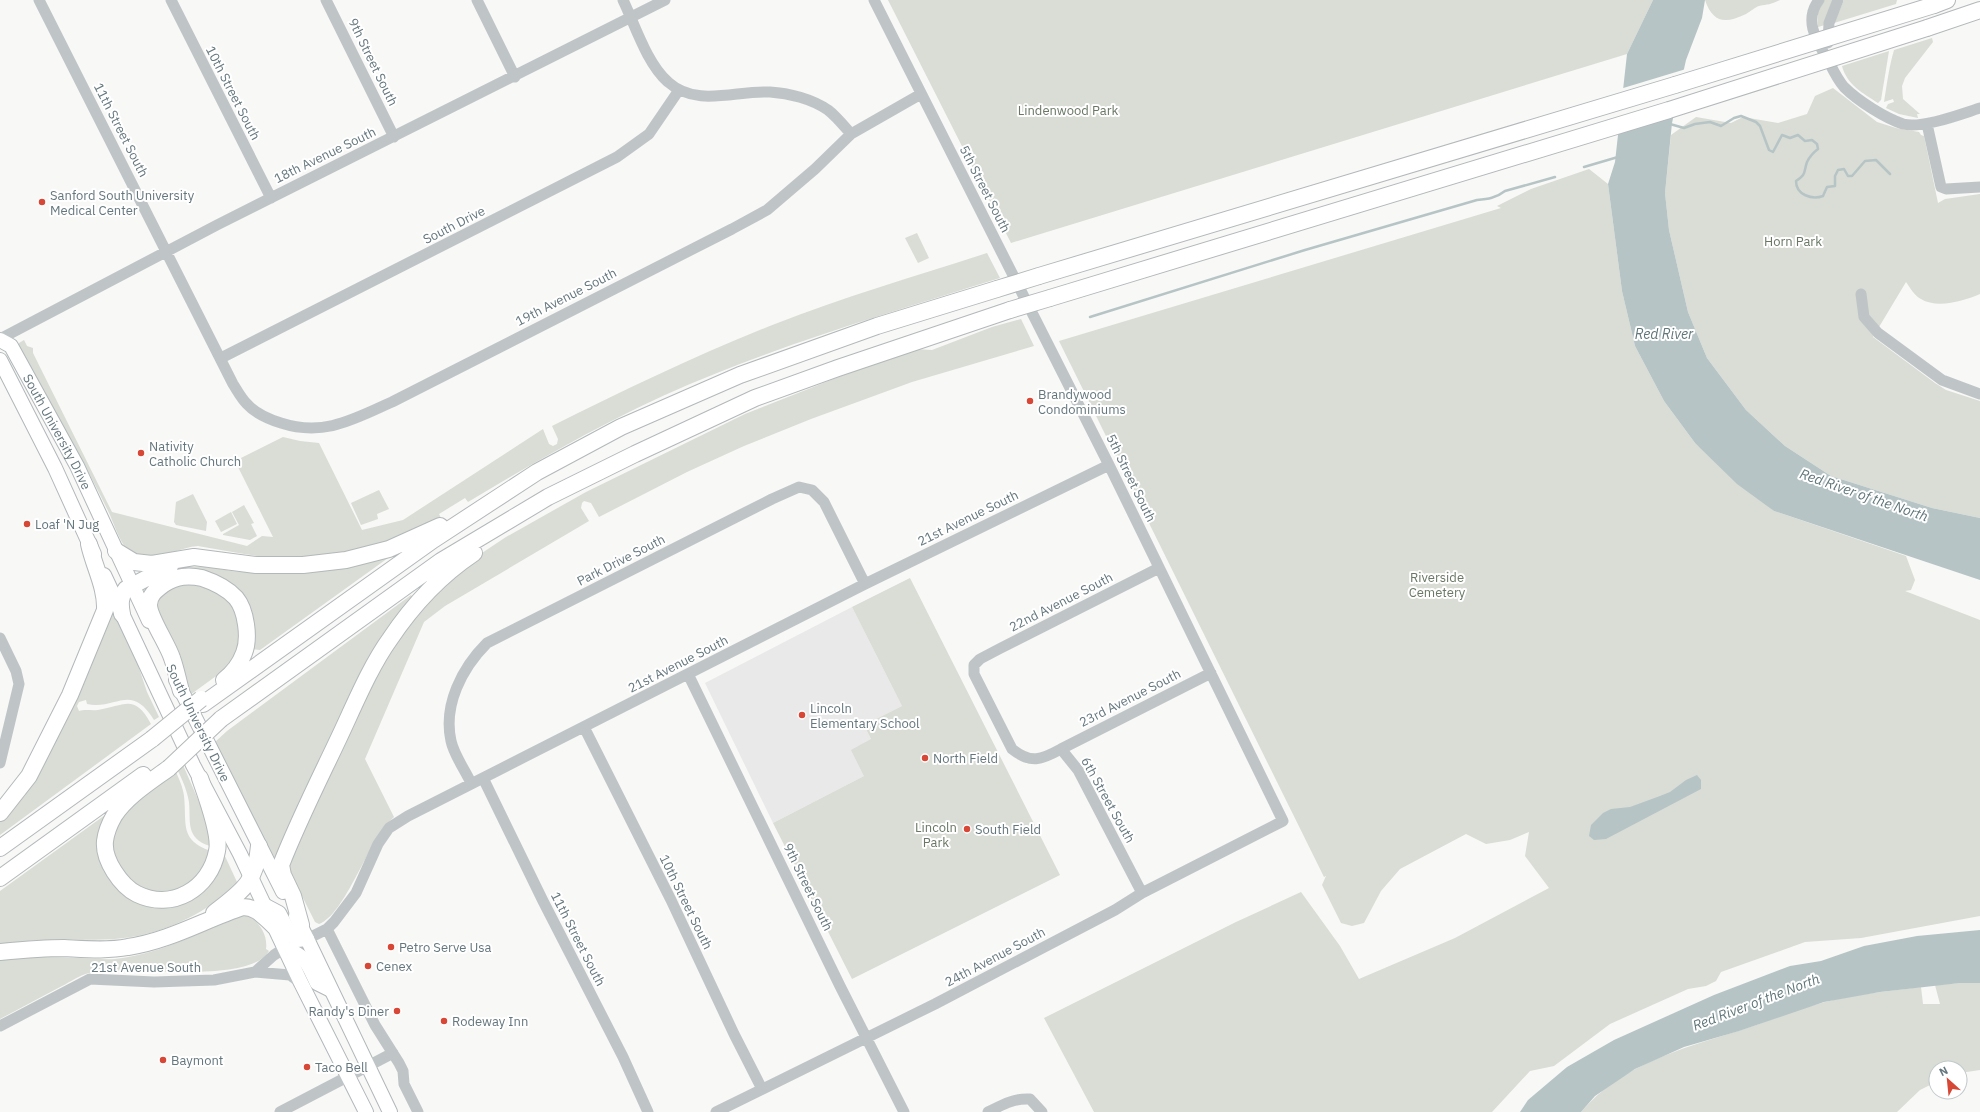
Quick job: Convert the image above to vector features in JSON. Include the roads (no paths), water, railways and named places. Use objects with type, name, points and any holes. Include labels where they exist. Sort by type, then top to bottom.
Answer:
[{"type":"highway","points":[[0,848],[152,739],[202,701],[426,544],[537,472],[621,427],[740,375],[877,326],[1168,236],[1541,126],[1940,2]]},
{"type":"highway","points":[[200,778],[214,824],[218,850],[213,866],[202,884],[187,894],[165,901],[136,894],[114,871],[108,856],[105,842],[114,816],[124,803],[166,764],[221,719],[441,561],[548,497],[581,481],[755,398],[838,368],[1010,310],[1548,145],[1669,110],[1980,10]]},
{"type":"highway","points":[[304,932],[293,896],[283,875],[281,865],[309,800],[364,687],[389,640],[416,604],[457,564],[581,481]]},
{"type":"highway","points":[[116,551],[134,562],[152,564],[194,557],[256,565],[288,565],[346,560],[389,549],[485,506]]},
{"type":"highway","points":[[0,813],[29,776],[70,695],[104,610],[105,596],[94,565],[90,544]]},
{"type":"highway","points":[[122,614],[120,602],[122,595],[133,585],[180,560]]},
{"type":"highway","points":[[181,691],[172,658],[149,607],[150,597],[156,589],[170,580],[188,575],[207,580],[226,588],[236,598],[244,612],[246,629],[244,653],[234,672],[202,701]]},
{"type":"highway","points":[[0,878],[166,764]]},
{"type":"highway","points":[[182,933],[230,900],[252,879],[258,864],[259,846]]},
{"type":"highway","points":[[0,952],[63,948],[94,950],[127,948],[182,933],[243,907],[250,907],[257,910],[274,926]]},
{"type":"main road","name":"South University Drive","points":[[0,340],[11,346],[77,466],[181,691],[304,932],[390,1112]]},
{"type":"main road","name":"South University Drive","points":[[0,360],[55,468],[200,778],[252,879],[301,983],[366,1112]]},
{"type":"main road","points":[[55,468],[65,466],[70,469],[116,551]]},
{"type":"main road","points":[[264,905],[279,913],[290,934],[297,940],[304,932]]},
{"type":"main road","points":[[285,948],[297,953],[305,959],[317,983],[331,990]]},
{"type":"street","name":"11th Street South","points":[[39,0],[221,358]]},
{"type":"street","name":"10th Street South","points":[[171,0],[271,198]]},
{"type":"street","name":"9th Street South","points":[[326,0],[394,137]]},
{"type":"street","points":[[477,0],[515,77]]},
{"type":"street","points":[[623,0],[653,65],[667,82],[679,90],[699,96],[770,92],[793,95],[812,101],[829,110],[851,134]]},
{"type":"street","name":"18th Avenue South","points":[[0,340],[271,198],[666,0]]},
{"type":"street","name":"5th Street South","points":[[874,0],[1109,465],[1283,821]]},
{"type":"street","points":[[1818,0],[1813,11],[1813,32],[1829,63],[1844,86],[1858,98],[1876,110],[1904,124],[1927,124],[1980,108]]},
{"type":"street","points":[[1829,63],[1829,23],[1838,0]]},
{"type":"street","name":"South Drive","points":[[221,358],[617,157],[648,134],[679,90]]},
{"type":"street","name":"19th Avenue South","points":[[221,358],[233,384],[247,404],[264,418],[306,429],[323,428],[353,420],[767,210],[815,169],[851,134],[921,94]]},
{"type":"street","points":[[1927,124],[1942,187],[1946,190],[1980,187]]},
{"type":"street","points":[[1861,294],[1864,317],[1878,333],[1942,380],[1980,394]]},
{"type":"street","name":"21st Avenue South","points":[[304,932],[327,929],[356,893],[378,844],[389,828],[408,816],[471,783],[584,728],[865,584],[1109,465]]},
{"type":"street","name":"Park Drive South","points":[[471,783],[451,742],[449,722],[454,690],[477,653],[487,643],[799,487],[812,490],[824,502],[865,584]]},
{"type":"street","name":"22nd Avenue South","points":[[1061,749],[1044,758],[1034,760],[1022,757],[1012,749],[974,674],[974,665],[1000,648],[1159,568]]},
{"type":"street","points":[[0,638],[16,671],[19,684],[0,763]]},
{"type":"street","name":"23rd Avenue South","points":[[1061,749],[1084,736],[1211,673]]},
{"type":"street","name":"9th Street South","points":[[688,674],[866,1038],[904,1112]]},
{"type":"street","name":"10th Street South","points":[[584,728],[671,900],[734,1034],[762,1089]]},
{"type":"street","name":"6th Street South","points":[[1061,749],[1078,770],[1142,893]]},
{"type":"street","name":"11th Street South","points":[[483,778],[542,901],[623,1057],[648,1112]]},
{"type":"street","name":"24th Avenue South","points":[[716,1112],[866,1038],[1115,910],[1142,893],[1283,821]]},
{"type":"street","points":[[327,929],[376,1025],[402,1071],[404,1084],[418,1112]]},
{"type":"street","points":[[255,972],[274,955],[285,948]]},
{"type":"street","name":"21st Avenue South","points":[[0,1026],[90,979],[154,982],[214,980],[255,972],[290,975],[301,983]]},
{"type":"street","points":[[280,1112],[393,1053]]},
{"type":"street","points":[[988,1112],[1022,1098],[1030,1099],[1042,1112]]},
{"type":"water","name":"Red River","points":[[1653,0],[1705,0],[1702,18],[1686,60],[1672,123],[1665,193],[1669,230],[1688,312],[1707,358],[1746,410],[1785,446],[1831,476],[1932,508],[1980,518],[1980,580],[1774,511],[1737,484],[1695,443],[1664,401],[1635,346],[1622,291],[1608,184],[1615,162],[1627,54]]},
{"type":"water","points":[[1697,775],[1701,780],[1701,789],[1606,839],[1594,840],[1589,836],[1591,825],[1603,813],[1611,809],[1630,807],[1670,792],[1686,780]]},
{"type":"water","name":"Red River of the North","points":[[1980,930],[1980,983],[1960,983],[1880,992],[1824,1002],[1739,1031],[1684,1047],[1635,1069],[1595,1096],[1581,1112],[1520,1112],[1528,1100],[1567,1067],[1614,1040],[1714,995],[1790,966],[1821,961],[1864,946],[1917,936]]},
{"type":"waterway","points":[[1670,124],[1684,128],[1695,124],[1710,122],[1721,126],[1734,118],[1741,116],[1756,122],[1760,126],[1769,150],[1773,152],[1782,135],[1790,138],[1798,135],[1805,141],[1812,140],[1817,144],[1818,149],[1808,160],[1803,175],[1796,181],[1799,190],[1810,197],[1823,196],[1827,187],[1835,186],[1835,176],[1838,170],[1844,169],[1848,176],[1852,176],[1865,161],[1876,160],[1890,174]]},
{"type":"waterway","points":[[1584,167],[1618,157]]},
{"type":"waterway","points":[[1090,317],[1305,250],[1477,200],[1492,198],[1505,191],[1555,177]]},
{"type":"place","name":"Sanford South University Medical Center","points":[[42,202]]},
{"type":"place","name":"Brandywood Condominiums","points":[[1030,401]]},
{"type":"place","name":"Nativity Catholic Church","points":[[141,453]]},
{"type":"place","name":"Loaf 'N Jug","points":[[27,524]]},
{"type":"place","name":"Lincoln Elementary School","points":[[802,715]]},
{"type":"place","name":"North Field","points":[[925,758]]},
{"type":"place","name":"South Field","points":[[967,829]]},
{"type":"place","name":"Petro Serve Usa","points":[[391,947]]},
{"type":"place","name":"Cenex","points":[[368,966]]},
{"type":"place","name":"Randy's Diner","points":[[397,1011]]},
{"type":"place","name":"Rodeway Inn","points":[[444,1021]]},
{"type":"place","name":"Baymont","points":[[163,1060]]},
{"type":"place","name":"Taco Bell","points":[[307,1067]]},
{"type":"park label","name":"Lindenwood Park","points":[[1068,110]]},
{"type":"park label","name":"Horn Park","points":[[1793,241]]},
{"type":"park label","name":"Riverside Cemetery","points":[[1437,584]]},
{"type":"park label","name":"Lincoln Park","points":[[936,834]]}]
